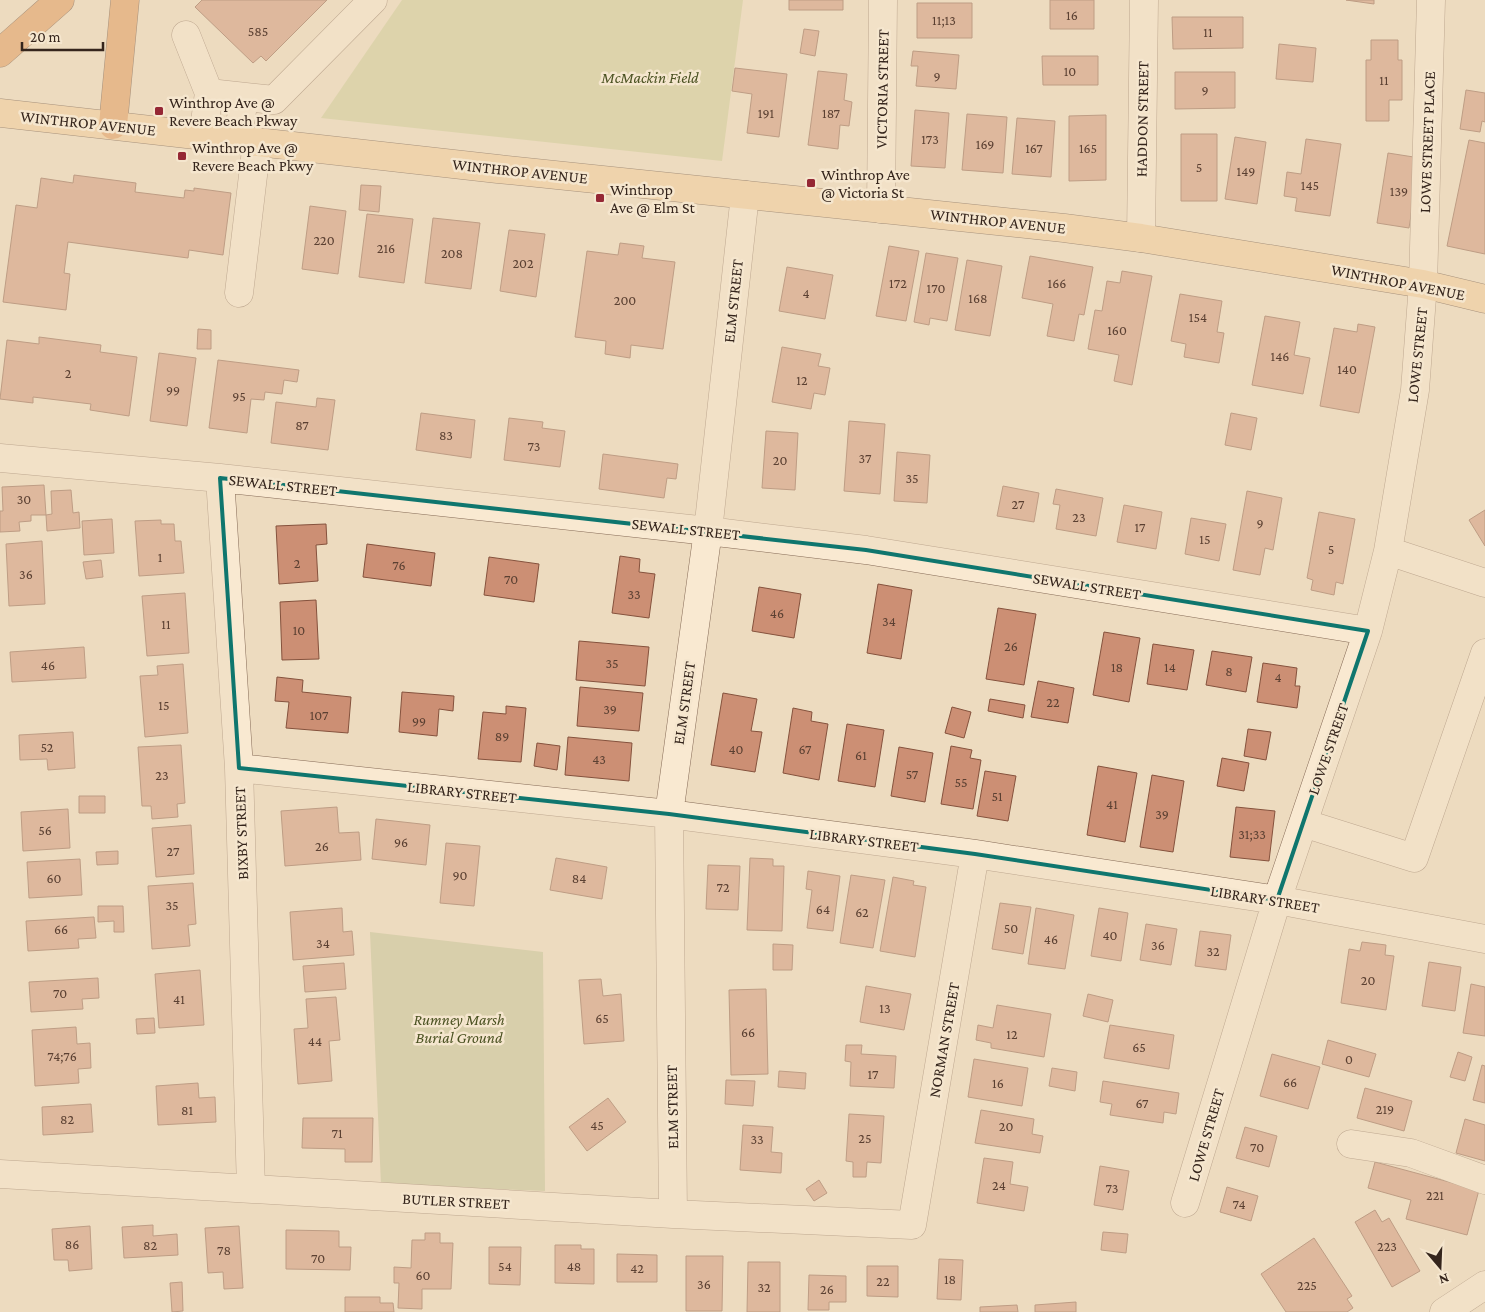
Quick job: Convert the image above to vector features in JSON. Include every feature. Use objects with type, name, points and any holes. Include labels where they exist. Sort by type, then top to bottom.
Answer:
[{"type":"highway","points":[[0,53],[60,0]]},
{"type":"highway","points":[[113,125],[125,0]]},
{"type":"main road","name":"WINTHROP AVENUE","points":[[0,114],[498,169],[1029,223],[1141,238],[1423,284],[1485,298]]},
{"type":"street","points":[[209,92],[274,100],[373,0]]},
{"type":"street","name":"VICTORIA STREET","points":[[881,209],[883,0]]},
{"type":"street","name":"HADDON STREET","points":[[1141,238],[1144,0]]},
{"type":"street","name":"LOWE STREET PLACE","points":[[1423,284],[1431,0]]},
{"type":"street","points":[[186,35],[209,92],[203,136]]},
{"type":"street","points":[[239,294],[247,140],[244,97]]},
{"type":"street","name":"ELM STREET","points":[[673,1214],[669,814],[708,531],[744,194]]},
{"type":"street","name":"LOWE STREET","points":[[1185,1203],[1277,900],[1368,631],[1388,551],[1415,390],[1423,284]]},
{"type":"street","name":"SEWALL STREET","points":[[0,458],[220,478],[708,531],[876,552],[1368,631]]},
{"type":"street","name":"BIXBY STREET","points":[[220,478],[239,768],[251,1189]]},
{"type":"street","points":[[1388,551],[1485,583]]},
{"type":"street","points":[[1303,823],[1414,858],[1485,653]]},
{"type":"street","name":"LIBRARY STREET","points":[[239,768],[669,814],[975,854],[1277,900],[1485,939]]},
{"type":"street","name":"NORMAN STREET","points":[[912,1225],[975,854]]},
{"type":"street","points":[[1351,1144],[1411,1153],[1485,1180]]},
{"type":"street","name":"BUTLER STREET","points":[[0,1174],[673,1214],[912,1225]]},
{"type":"street","points":[[1444,1312],[1485,1285]]},
{"type":"highlighted area","points":[[220,478],[866,550],[1368,631],[1277,900],[975,854],[669,814],[239,768]]},
{"type":"green space","name":"McMackin Field","points":[[402,0],[743,0],[722,161],[321,118]]},
{"type":"green space","name":"Rumney Marsh Burial Ground","points":[[370,932],[543,952],[545,1191],[381,1184]]},
{"type":"building","points":[[202,0],[327,0],[266,61],[261,56],[253,63],[195,7]]},
{"type":"building","points":[[789,0],[843,0],[843,10],[789,10]]},
{"type":"building","points":[[1050,0],[1094,0],[1094,29],[1050,29]]},
{"type":"building","points":[[1346,0],[1374,0],[1374,4]]},
{"type":"building","points":[[917,3],[972,3],[972,38],[917,38]]},
{"type":"building","points":[[1172,17],[1243,17],[1243,48],[1173,49]]},
{"type":"building","points":[[804,29],[819,31],[815,56],[800,53]]},
{"type":"building","points":[[1371,40],[1398,40],[1398,60],[1402,60],[1402,100],[1389,100],[1389,121],[1366,121],[1366,60],[1371,60]]},
{"type":"building","points":[[1279,44],[1316,48],[1313,82],[1276,79]]},
{"type":"building","points":[[913,51],[959,55],[956,89],[916,86],[918,66],[911,66]]},
{"type":"building","points":[[1042,56],[1098,56],[1098,85],[1043,85]]},
{"type":"building","points":[[735,68],[787,74],[779,137],[747,133],[752,94],[732,91]]},
{"type":"building","points":[[818,71],[847,74],[844,100],[852,102],[849,126],[840,125],[838,149],[808,145]]},
{"type":"building","points":[[1175,72],[1235,72],[1235,108],[1175,109]]},
{"type":"building","points":[[1466,90],[1485,93],[1485,122],[1482,121],[1480,132],[1460,129]]},
{"type":"building","points":[[915,110],[949,113],[945,168],[911,166]]},
{"type":"building","points":[[967,114],[1007,117],[1003,173],[962,170]]},
{"type":"building","points":[[1106,115],[1106,180],[1069,181],[1069,116]]},
{"type":"building","points":[[1017,118],[1055,121],[1051,177],[1012,174]]},
{"type":"building","points":[[1181,134],[1217,134],[1217,201],[1181,201]]},
{"type":"building","points":[[1235,137],[1266,142],[1257,204],[1225,199]]},
{"type":"building","points":[[1306,139],[1341,144],[1330,216],[1295,211],[1297,198],[1284,196],[1287,172],[1301,174]]},
{"type":"building","points":[[1469,140],[1485,143],[1485,254],[1447,246]]},
{"type":"building","points":[[1388,153],[1420,158],[1409,228],[1377,223]]},
{"type":"building","points":[[74,175],[136,183],[135,192],[184,198],[185,190],[194,191],[194,188],[231,193],[223,255],[189,250],[188,258],[68,242],[64,273],[70,274],[66,310],[3,302],[16,205],[37,208],[41,178],[73,183]]},
{"type":"building","points":[[361,185],[381,186],[379,212],[359,210]]},
{"type":"building","points":[[310,206],[346,211],[338,274],[302,269]]},
{"type":"building","points":[[367,214],[413,219],[404,283],[359,277]]},
{"type":"building","points":[[433,218],[480,223],[471,289],[425,283]]},
{"type":"building","points":[[509,230],[545,234],[536,297],[500,291]]},
{"type":"building","points":[[620,243],[644,246],[642,258],[675,262],[663,349],[631,345],[630,358],[605,354],[606,341],[575,337],[587,251],[618,255]]},
{"type":"building","points":[[889,246],[919,251],[906,321],[876,316]]},
{"type":"building","points":[[926,253],[958,258],[947,321],[930,318],[929,325],[914,322]]},
{"type":"building","points":[[1030,256],[1093,267],[1084,315],[1079,314],[1074,341],[1047,336],[1053,304],[1022,298]]},
{"type":"building","points":[[967,260],[1002,266],[990,336],[955,330]]},
{"type":"building","points":[[787,267],[833,275],[825,319],[779,311]]},
{"type":"building","points":[[1122,271],[1152,276],[1132,385],[1114,381],[1119,355],[1088,349],[1095,310],[1102,311],[1107,281],[1120,283]]},
{"type":"building","points":[[1180,294],[1222,301],[1217,332],[1224,333],[1219,363],[1184,357],[1186,344],[1171,341]]},
{"type":"building","points":[[1265,316],[1300,322],[1294,355],[1310,358],[1303,394],[1252,385]]},
{"type":"building","points":[[1358,324],[1375,327],[1359,413],[1320,406],[1334,328],[1357,332]]},
{"type":"building","points":[[198,329],[211,330],[211,349],[197,349]]},
{"type":"building","points":[[39,337],[101,345],[100,352],[137,357],[129,416],[90,410],[91,404],[33,397],[33,403],[0,399],[7,340],[39,344]]},
{"type":"building","points":[[782,347],[821,354],[818,366],[830,368],[825,395],[814,393],[811,409],[772,402]]},
{"type":"building","points":[[159,353],[196,358],[187,426],[150,421]]},
{"type":"building","points":[[218,360],[299,370],[297,382],[284,380],[282,394],[265,392],[264,400],[251,399],[247,433],[209,428]]},
{"type":"building","points":[[317,398],[335,400],[328,450],[271,443],[276,402],[316,407]]},
{"type":"building","points":[[421,413],[475,420],[471,458],[416,450]]},
{"type":"building","points":[[1231,413],[1257,418],[1251,450],[1225,445]]},
{"type":"building","points":[[509,418],[543,422],[542,428],[565,431],[560,467],[504,460]]},
{"type":"building","points":[[849,421],[885,424],[880,494],[844,491]]},
{"type":"building","points":[[766,431],[798,433],[795,490],[762,488]]},
{"type":"building","points":[[897,452],[930,455],[927,503],[894,501]]},
{"type":"building","points":[[603,454],[678,464],[676,479],[667,478],[664,498],[599,489]]},
{"type":"building","points":[[44,485],[46,515],[31,515],[31,521],[19,522],[20,531],[0,532],[0,511],[3,511],[2,487]]},
{"type":"building","points":[[1003,486],[1039,493],[1034,522],[997,516]]},
{"type":"building","points":[[1056,489],[1103,498],[1096,536],[1056,529],[1060,505],[1053,504]]},
{"type":"building","points":[[71,490],[73,513],[79,512],[80,528],[47,531],[46,515],[52,514],[51,491]]},
{"type":"building","points":[[1247,491],[1282,498],[1273,550],[1265,548],[1260,575],[1233,570]]},
{"type":"building","points":[[1124,505],[1162,512],[1156,549],[1117,542]]},
{"type":"building","points":[[1485,510],[1485,546],[1469,520]]},
{"type":"building","points":[[1319,512],[1355,519],[1343,584],[1336,582],[1334,595],[1311,590],[1313,580],[1307,578]]},
{"type":"building","points":[[1191,518],[1226,524],[1219,561],[1185,554]]},
{"type":"building","points":[[112,519],[114,553],[84,555],[82,521]]},
{"type":"building","points":[[161,520],[161,524],[174,524],[175,541],[181,541],[184,573],[139,576],[135,521]]},
{"type":"building","points":[[326,524],[327,544],[316,545],[318,581],[279,584],[276,526]]},
{"type":"building","points":[[42,541],[45,604],[9,606],[6,544]]},
{"type":"building","points":[[367,544],[435,553],[431,586],[363,577]]},
{"type":"building","points":[[620,556],[640,559],[639,572],[655,574],[649,618],[612,613]]},
{"type":"building","points":[[489,557],[539,564],[534,602],[484,595]]},
{"type":"building","points":[[101,560],[103,577],[86,579],[83,562]]},
{"type":"building","points":[[878,584],[912,590],[901,659],[867,653]]},
{"type":"building","points":[[759,587],[801,594],[794,638],[752,631]]},
{"type":"building","points":[[185,593],[189,653],[147,656],[142,596]]},
{"type":"building","points":[[316,600],[319,659],[282,660],[280,602]]},
{"type":"building","points":[[998,608],[1036,614],[1024,685],[986,679]]},
{"type":"building","points":[[1104,632],[1140,638],[1129,702],[1093,695]]},
{"type":"building","points":[[579,641],[649,647],[645,686],[576,680]]},
{"type":"building","points":[[1153,644],[1194,650],[1187,690],[1147,684]]},
{"type":"building","points":[[84,647],[86,678],[12,682],[10,652]]},
{"type":"building","points":[[1212,651],[1252,657],[1246,692],[1206,685]]},
{"type":"building","points":[[1263,663],[1297,668],[1295,686],[1300,686],[1297,708],[1257,702]]},
{"type":"building","points":[[183,664],[188,733],[145,737],[140,676],[158,675],[157,666]]},
{"type":"building","points":[[277,677],[303,680],[302,692],[351,697],[348,733],[286,728],[289,702],[275,701]]},
{"type":"building","points":[[1038,681],[1074,688],[1068,723],[1031,717]]},
{"type":"building","points":[[580,687],[643,693],[639,731],[577,726]]},
{"type":"building","points":[[402,692],[454,696],[453,711],[439,709],[437,736],[399,732]]},
{"type":"building","points":[[723,693],[757,699],[751,731],[762,732],[755,772],[711,765]]},
{"type":"building","points":[[990,699],[1025,705],[1023,718],[988,711]]},
{"type":"building","points":[[506,706],[526,708],[521,762],[478,759],[483,712],[506,714]]},
{"type":"building","points":[[952,707],[971,712],[964,738],[945,733]]},
{"type":"building","points":[[793,708],[812,712],[811,721],[828,724],[819,780],[783,773]]},
{"type":"building","points":[[847,724],[884,730],[875,787],[838,781]]},
{"type":"building","points":[[1248,729],[1271,732],[1266,760],[1244,756]]},
{"type":"building","points":[[73,732],[75,768],[48,770],[47,759],[20,760],[19,735]]},
{"type":"building","points":[[568,737],[632,743],[629,781],[565,775]]},
{"type":"building","points":[[537,743],[560,746],[557,770],[534,766]]},
{"type":"building","points":[[181,745],[185,803],[177,804],[178,817],[152,819],[151,806],[142,806],[138,747]]},
{"type":"building","points":[[951,746],[972,750],[970,758],[981,760],[973,809],[941,804]]},
{"type":"building","points":[[899,747],[933,753],[925,802],[891,796]]},
{"type":"building","points":[[1222,758],[1249,763],[1244,791],[1217,786]]},
{"type":"building","points":[[1098,766],[1137,773],[1125,842],[1087,835]]},
{"type":"building","points":[[985,771],[1016,776],[1008,821],[977,816]]},
{"type":"building","points":[[1152,775],[1184,781],[1173,852],[1140,847]]},
{"type":"building","points":[[79,796],[105,796],[105,813],[79,813]]},
{"type":"building","points":[[337,807],[339,833],[359,832],[361,860],[285,866],[281,811]]},
{"type":"building","points":[[1236,807],[1275,811],[1269,861],[1230,857]]},
{"type":"building","points":[[68,809],[70,848],[23,851],[21,812]]},
{"type":"building","points":[[376,819],[430,825],[426,865],[372,859]]},
{"type":"building","points":[[191,825],[194,874],[156,877],[152,828]]},
{"type":"building","points":[[446,843],[480,846],[474,906],[440,903]]},
{"type":"building","points":[[118,851],[118,864],[97,865],[96,852]]},
{"type":"building","points":[[556,858],[607,867],[602,899],[550,890]]},
{"type":"building","points":[[750,858],[773,859],[773,866],[784,866],[782,931],[747,930]]},
{"type":"building","points":[[80,859],[82,895],[29,898],[27,862]]},
{"type":"building","points":[[708,865],[740,866],[738,910],[706,909]]},
{"type":"building","points":[[808,871],[840,876],[833,931],[807,928],[812,890],[806,889]]},
{"type":"building","points":[[851,875],[885,880],[873,948],[840,943]]},
{"type":"building","points":[[893,877],[914,881],[913,885],[926,887],[915,957],[880,951]]},
{"type":"building","points":[[193,883],[196,924],[188,925],[190,946],[152,949],[148,886]]},
{"type":"building","points":[[1000,903],[1031,907],[1023,954],[992,949]]},
{"type":"building","points":[[98,906],[123,906],[124,932],[114,932],[114,921],[98,922]]},
{"type":"building","points":[[342,908],[343,932],[352,931],[354,955],[293,960],[290,912]]},
{"type":"building","points":[[1036,908],[1074,915],[1065,969],[1028,964]]},
{"type":"building","points":[[1099,908],[1128,913],[1121,961],[1091,956]]},
{"type":"building","points":[[94,917],[96,938],[78,939],[79,948],[28,951],[26,921]]},
{"type":"building","points":[[1146,924],[1177,929],[1171,965],[1140,960]]},
{"type":"building","points":[[1200,931],[1231,935],[1226,970],[1195,966]]},
{"type":"building","points":[[1362,942],[1386,945],[1385,955],[1394,956],[1386,1010],[1341,1003],[1349,949],[1360,951]]},
{"type":"building","points":[[773,944],[793,945],[792,970],[773,970]]},
{"type":"building","points":[[1429,962],[1461,967],[1455,1011],[1422,1006]]},
{"type":"building","points":[[344,963],[346,989],[305,992],[303,966]]},
{"type":"building","points":[[200,970],[204,1025],[159,1028],[155,974]]},
{"type":"building","points":[[98,978],[99,998],[82,999],[83,1009],[31,1012],[29,982]]},
{"type":"building","points":[[601,979],[603,996],[621,994],[624,1041],[584,1044],[579,980]]},
{"type":"building","points":[[1471,984],[1485,987],[1485,1036],[1463,1033]]},
{"type":"building","points":[[866,986],[911,994],[904,1030],[860,1022]]},
{"type":"building","points":[[766,989],[768,1074],[731,1075],[729,990]]},
{"type":"building","points":[[1088,994],[1113,1000],[1108,1022],[1083,1016]]},
{"type":"building","points":[[336,997],[340,1040],[329,1041],[332,1081],[298,1084],[294,1029],[308,1028],[306,999]]},
{"type":"building","points":[[997,1005],[1051,1014],[1044,1057],[991,1048],[991,1043],[976,1040],[978,1025],[993,1028]]},
{"type":"building","points":[[154,1018],[155,1033],[137,1034],[136,1019]]},
{"type":"building","points":[[1110,1025],[1174,1035],[1169,1069],[1104,1058]]},
{"type":"building","points":[[76,1027],[77,1044],[90,1043],[91,1068],[78,1069],[79,1083],[35,1086],[32,1030]]},
{"type":"building","points":[[1328,1040],[1376,1054],[1369,1077],[1322,1064]]},
{"type":"building","points":[[846,1045],[862,1045],[861,1054],[896,1056],[894,1088],[850,1086],[851,1062],[845,1061]]},
{"type":"building","points":[[1458,1052],[1472,1057],[1465,1081],[1450,1077]]},
{"type":"building","points":[[1272,1054],[1320,1067],[1308,1109],[1260,1096]]},
{"type":"building","points":[[974,1059],[1028,1068],[1022,1106],[968,1097]]},
{"type":"building","points":[[1482,1065],[1485,1066],[1485,1103],[1473,1100]]},
{"type":"building","points":[[1052,1068],[1077,1072],[1075,1091],[1049,1086]]},
{"type":"building","points":[[779,1071],[806,1073],[805,1089],[778,1087]]},
{"type":"building","points":[[726,1080],[755,1081],[753,1106],[725,1104]]},
{"type":"building","points":[[1103,1081],[1179,1093],[1176,1114],[1164,1112],[1163,1123],[1110,1115],[1112,1104],[1100,1102]]},
{"type":"building","points":[[198,1083],[199,1098],[215,1097],[216,1122],[158,1125],[156,1086]]},
{"type":"building","points":[[1365,1088],[1412,1101],[1404,1131],[1357,1118]]},
{"type":"building","points":[[608,1098],[626,1122],[587,1151],[569,1127]]},
{"type":"building","points":[[91,1104],[93,1132],[43,1135],[42,1107]]},
{"type":"building","points":[[981,1110],[1034,1119],[1032,1134],[1043,1136],[1040,1153],[975,1143]]},
{"type":"building","points":[[849,1114],[884,1116],[881,1163],[867,1162],[866,1177],[853,1177],[853,1162],[846,1161]]},
{"type":"building","points":[[303,1118],[373,1118],[372,1162],[345,1162],[345,1149],[302,1148]]},
{"type":"building","points":[[1465,1119],[1485,1125],[1485,1161],[1456,1153]]},
{"type":"building","points":[[743,1125],[773,1127],[771,1152],[782,1153],[781,1173],[740,1170]]},
{"type":"building","points":[[1245,1127],[1277,1136],[1269,1167],[1236,1158]]},
{"type":"building","points":[[984,1158],[1013,1162],[1010,1184],[1028,1187],[1024,1211],[977,1203]]},
{"type":"building","points":[[1375,1162],[1479,1190],[1467,1235],[1406,1219],[1411,1200],[1368,1188]]},
{"type":"building","points":[[1100,1166],[1129,1171],[1123,1210],[1094,1205]]},
{"type":"building","points":[[819,1180],[827,1193],[814,1201],[806,1189]]},
{"type":"building","points":[[1227,1187],[1258,1196],[1251,1221],[1220,1212]]},
{"type":"building","points":[[1375,1210],[1382,1222],[1389,1218],[1420,1271],[1392,1287],[1355,1222]]},
{"type":"building","points":[[153,1225],[153,1236],[177,1234],[178,1255],[124,1258],[122,1227]]},
{"type":"building","points":[[90,1226],[92,1269],[69,1271],[68,1260],[54,1260],[52,1229]]},
{"type":"building","points":[[239,1226],[243,1288],[224,1289],[223,1272],[208,1273],[205,1228]]},
{"type":"building","points":[[286,1230],[339,1231],[339,1247],[351,1247],[350,1270],[286,1269]]},
{"type":"building","points":[[1103,1232],[1128,1234],[1126,1253],[1101,1250]]},
{"type":"building","points":[[425,1233],[440,1233],[440,1243],[453,1243],[451,1289],[422,1289],[422,1309],[398,1308],[399,1283],[394,1283],[394,1267],[411,1268],[412,1240],[425,1240]]},
{"type":"building","points":[[1314,1238],[1352,1296],[1347,1299],[1353,1308],[1347,1312],[1286,1312],[1261,1274]]},
{"type":"building","points":[[555,1245],[581,1245],[581,1249],[594,1249],[594,1284],[555,1283]]},
{"type":"building","points":[[489,1247],[521,1247],[520,1285],[489,1284]]},
{"type":"building","points":[[617,1254],[657,1255],[657,1282],[617,1282]]},
{"type":"building","points":[[686,1256],[723,1256],[722,1311],[686,1311]]},
{"type":"building","points":[[939,1259],[963,1260],[961,1300],[937,1299]]},
{"type":"building","points":[[748,1262],[780,1262],[780,1312],[747,1312]]},
{"type":"building","points":[[867,1266],[898,1266],[898,1297],[867,1296]]},
{"type":"building","points":[[809,1275],[846,1276],[846,1302],[829,1302],[829,1310],[808,1310]]},
{"type":"building","points":[[182,1282],[183,1311],[172,1312],[170,1283]]},
{"type":"building","points":[[345,1297],[380,1297],[380,1303],[393,1303],[394,1312],[345,1312]]},
{"type":"building","points":[[1076,1302],[1076,1312],[1035,1312],[1035,1305]]},
{"type":"building","points":[[1017,1305],[1018,1312],[980,1312],[980,1307]]},
{"type":"place","name":"Winthrop Ave @ Revere Beach Pkway","points":[[159,111]]},
{"type":"place","name":"Winthrop Ave @ Revere Beach Pkwy","points":[[182,156]]},
{"type":"place","name":"Winthrop Ave @ Victoria St","points":[[811,183]]},
{"type":"place","name":"Winthrop Ave @ Elm St","points":[[600,198]]}]
